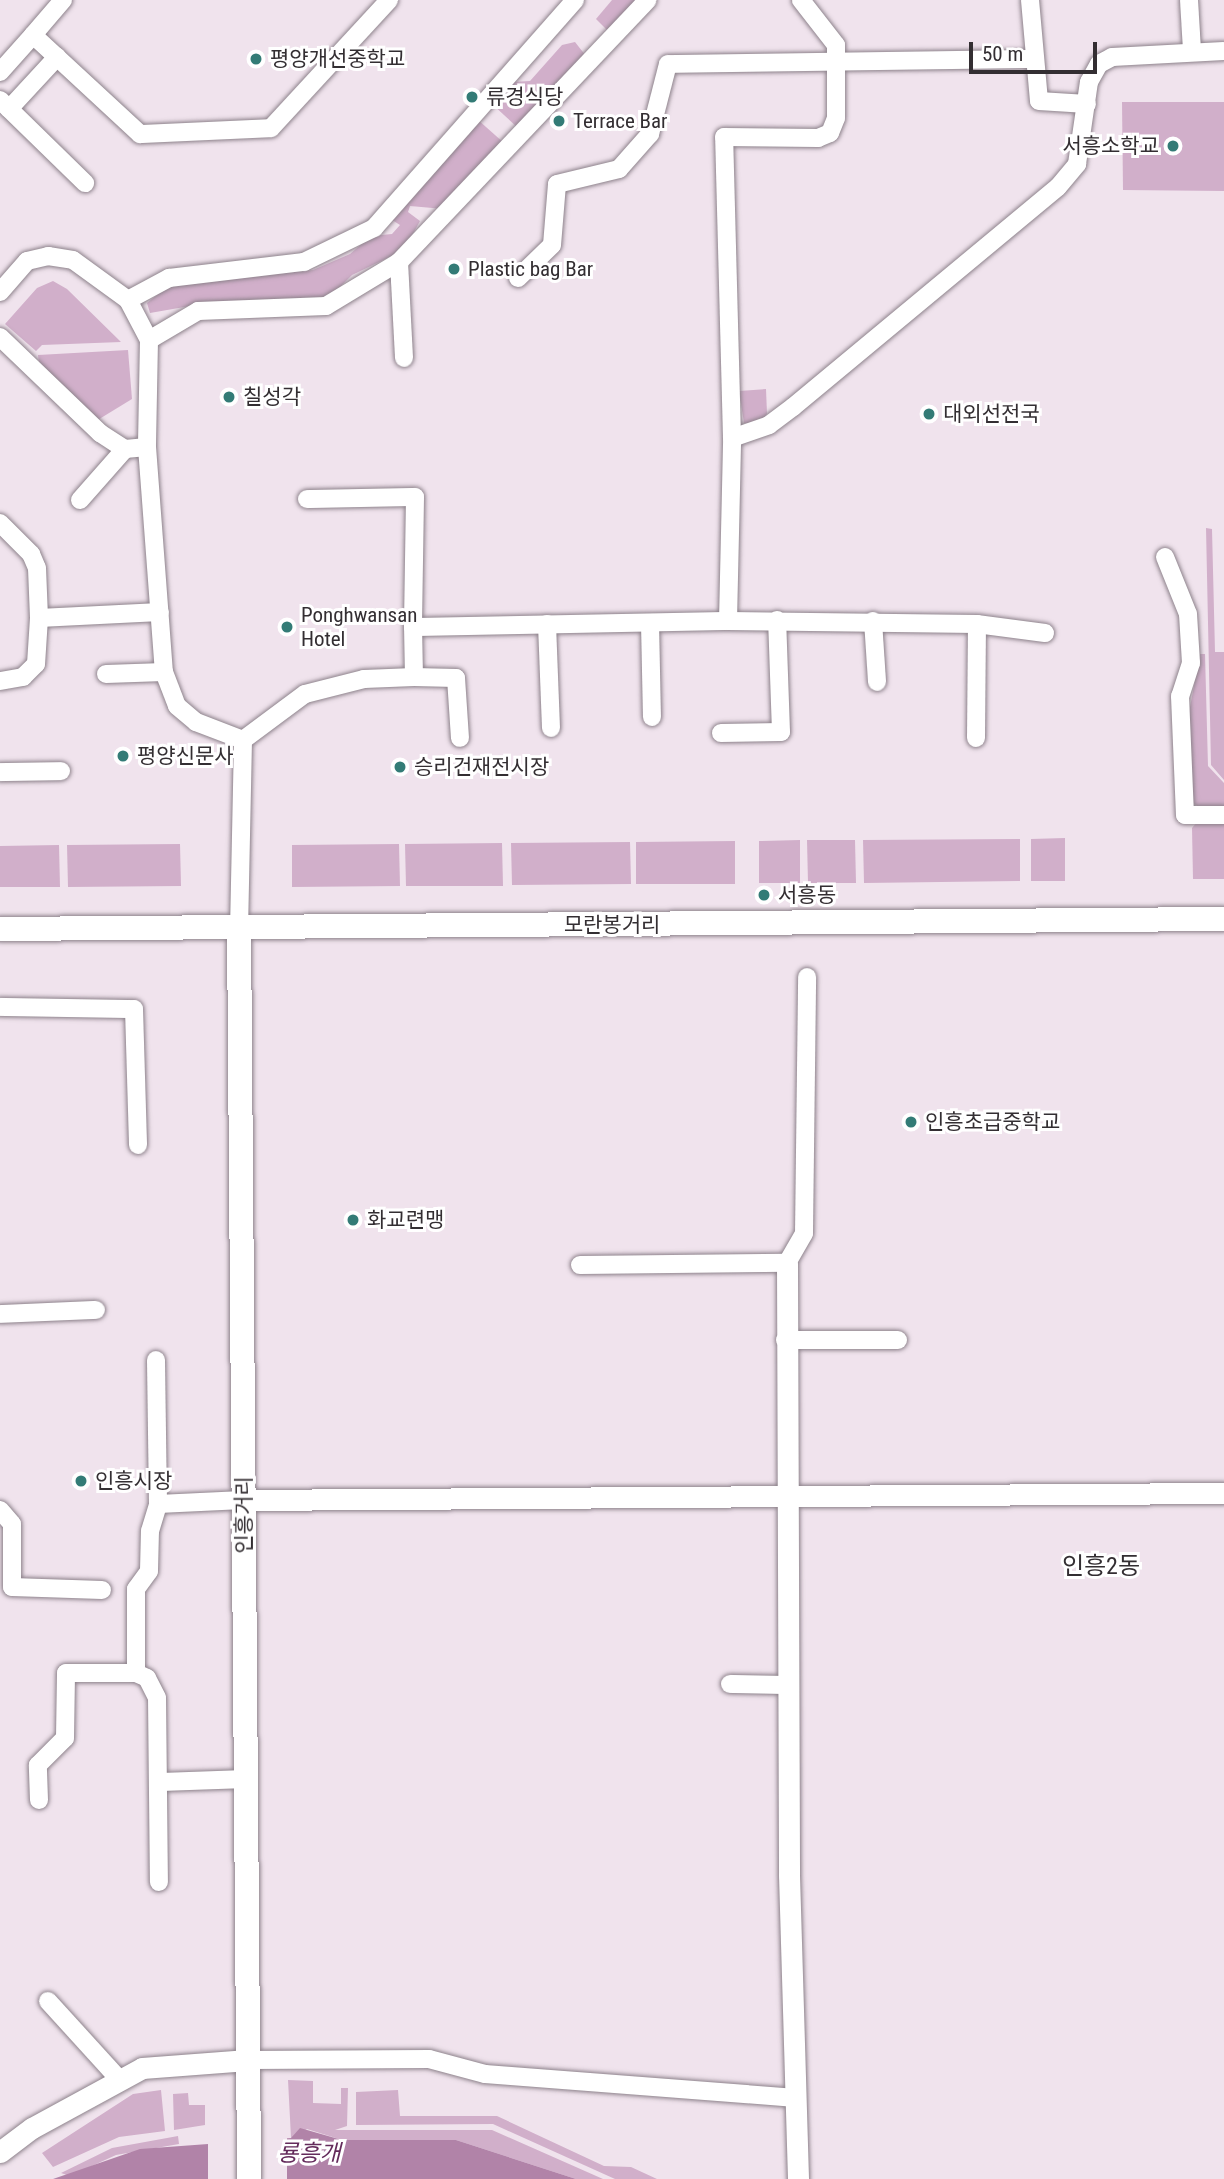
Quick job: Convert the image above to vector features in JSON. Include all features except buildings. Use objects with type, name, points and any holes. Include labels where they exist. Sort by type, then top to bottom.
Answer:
[{"type":"main road","name":"모란봉거리","points":[[0,929],[1224,919]]},
{"type":"main road","name":"인흥거리","points":[[239,926],[249,2179]]},
{"type":"street","points":[[0,72],[62,0]]},
{"type":"street","points":[[33,35],[140,134],[271,128],[389,0]]},
{"type":"street","points":[[128,300],[169,278],[304,262],[374,228],[575,0]]},
{"type":"street","points":[[149,340],[198,311],[326,306],[399,262],[648,0]]},
{"type":"street","points":[[729,621],[732,438],[724,137],[818,138],[830,133],[838,64],[829,29],[801,0]]},
{"type":"street","points":[[1030,0],[1039,102],[1087,104]]},
{"type":"street","points":[[1189,0],[1192,51]]},
{"type":"street","points":[[732,438],[769,425],[793,407],[1058,187],[1077,164],[1089,82],[1099,64],[1112,57],[1224,51]]},
{"type":"street","points":[[57,57],[4,104],[85,183]]},
{"type":"street","points":[[518,278],[552,245],[557,184],[619,169],[650,134],[668,64],[838,64],[1035,59]]},
{"type":"street","points":[[0,292],[27,261],[48,256],[74,260],[128,300],[149,340],[147,447],[164,672],[177,706],[196,722],[243,740]]},
{"type":"street","points":[[399,262],[404,358]]},
{"type":"street","points":[[0,337],[100,433],[125,449],[147,447]]},
{"type":"street","points":[[80,500],[125,449]]},
{"type":"street","points":[[307,499],[415,497],[414,677]]},
{"type":"street","points":[[0,523],[31,554],[39,618],[36,664],[23,677],[0,681]]},
{"type":"street","points":[[1164,557],[1188,614],[1191,663],[1180,696],[1185,815],[1224,815]]},
{"type":"street","points":[[39,618],[160,612]]},
{"type":"street","points":[[721,733],[781,732],[777,620]]},
{"type":"street","points":[[413,627],[777,620],[977,624],[1045,633]]},
{"type":"street","points":[[873,621],[877,682]]},
{"type":"street","points":[[650,622],[652,717]]},
{"type":"street","points":[[547,624],[551,728]]},
{"type":"street","points":[[976,738],[977,624]]},
{"type":"street","points":[[106,674],[164,672]]},
{"type":"street","points":[[243,740],[305,694],[364,679],[414,677],[456,678],[460,738]]},
{"type":"street","points":[[239,926],[243,740]]},
{"type":"street","points":[[0,772],[61,771]]},
{"type":"street","points":[[798,2179],[785,1340],[787,1263],[804,1233],[807,977]]},
{"type":"street","points":[[0,1007],[134,1010],[138,1145]]},
{"type":"street","points":[[580,1265],[787,1263]]},
{"type":"street","points":[[0,1314],[96,1310]]},
{"type":"street","points":[[785,1340],[898,1340]]},
{"type":"street","points":[[136,1673],[136,1589],[149,1571],[150,1531],[158,1504],[156,1360]]},
{"type":"street","points":[[158,1504],[243,1500],[787,1499],[1224,1493]]},
{"type":"street","points":[[0,1510],[12,1524],[12,1587],[102,1590]]},
{"type":"street","points":[[39,1800],[38,1765],[65,1738],[66,1673],[136,1673],[147,1678],[157,1698],[161,1782],[159,1882]]},
{"type":"street","points":[[730,1684],[789,1685]]},
{"type":"street","points":[[161,1782],[246,1779]]},
{"type":"street","points":[[48,2001],[118,2078]]},
{"type":"street","points":[[0,2152],[118,2078],[142,2068],[248,2060],[429,2059],[485,2074],[796,2098]]},
{"type":"shaded area","points":[[612,0],[639,0],[609,32],[596,19]]},
{"type":"shaded area","points":[[575,42],[586,56],[518,128],[492,104],[512,82],[530,81],[562,45]]},
{"type":"shaded area","name":"서흥소학교","points":[[1122,102],[1224,102],[1224,191],[1123,190]]},
{"type":"shaded area","points":[[477,119],[504,143],[444,209],[410,206],[408,212],[420,221],[404,250],[352,275],[329,298],[207,303],[150,313],[147,303],[168,286],[313,270],[350,254],[371,236],[392,234],[400,225],[389,218]]},
{"type":"shaded area","points":[[53,281],[67,289],[121,342],[42,345],[36,351],[5,324],[37,288]]},
{"type":"shaded area","points":[[128,350],[132,399],[96,421],[40,371],[38,355]]},
{"type":"shaded area","points":[[766,389],[767,414],[759,423],[744,423],[739,391]]},
{"type":"shaded area","points":[[1206,528],[1212,529],[1215,652],[1224,652],[1224,780],[1211,765]]},
{"type":"shaded area","points":[[1200,654],[1205,654],[1208,766],[1224,783],[1224,807],[1200,808],[1192,802],[1187,723]]},
{"type":"shaded area","points":[[1198,821],[1224,821],[1224,879],[1193,879],[1192,828]]},
{"type":"shaded area","points":[[1065,838],[1065,881],[1031,881],[1031,839]]},
{"type":"shaded area","points":[[1020,839],[1020,881],[864,883],[863,840]]},
{"type":"shaded area","points":[[800,840],[800,883],[759,883],[759,841]]},
{"type":"shaded area","points":[[807,840],[855,840],[856,883],[808,883]]},
{"type":"shaded area","points":[[735,841],[735,884],[636,884],[636,842]]},
{"type":"shaded area","points":[[630,842],[631,884],[512,885],[511,843]]},
{"type":"shaded area","points":[[502,843],[503,886],[406,886],[405,844]]},
{"type":"shaded area","points":[[180,844],[181,886],[68,887],[67,845]]},
{"type":"shaded area","points":[[399,844],[400,886],[292,887],[292,845]]},
{"type":"shaded area","points":[[59,845],[60,887],[0,887],[0,846]]},
{"type":"shaded area","points":[[288,2080],[313,2081],[313,2103],[341,2104],[341,2088],[348,2088],[347,2126],[335,2130],[492,2130],[603,2179],[576,2179],[456,2140],[342,2140],[307,2129],[291,2138]]},
{"type":"shaded area","points":[[161,2090],[165,2131],[119,2137],[53,2167],[42,2153],[133,2094]]},
{"type":"shaded area","points":[[398,2090],[400,2116],[497,2116],[604,2166],[631,2167],[657,2179],[615,2179],[493,2124],[356,2125],[356,2092]]},
{"type":"shaded area","points":[[188,2093],[189,2105],[205,2105],[205,2125],[174,2130],[173,2094]]},
{"type":"shaded area","points":[[178,2136],[179,2144],[116,2155],[70,2176],[61,2173],[112,2148]]},
{"type":"water","name":"룡흥개","points":[[300,2128],[342,2140],[456,2140],[576,2179],[53,2179],[140,2149],[291,2138]]},
{"type":"pier","points":[[287,2134],[287,2179],[208,2179],[208,2139]]},
{"type":"place","name":"평양개선중학교","points":[[256,59]]},
{"type":"place","name":"류경식당","points":[[472,97]]},
{"type":"place","name":"Terrace Bar","points":[[559,121]]},
{"type":"place","name":"서흥소학교","points":[[1173,146]]},
{"type":"place","name":"Plastic bag Bar","points":[[454,269]]},
{"type":"place","name":"칠성각","points":[[229,397]]},
{"type":"place","name":"대외선전국","points":[[929,414]]},
{"type":"place","name":"Ponghwansan Hotel","points":[[287,627]]},
{"type":"place","name":"평양신문사","points":[[123,756]]},
{"type":"place","name":"승리건재전시장","points":[[400,767]]},
{"type":"place","name":"서흥동","points":[[764,895]]},
{"type":"place","name":"인흥초급중학교","points":[[911,1122]]},
{"type":"place","name":"화교련맹","points":[[353,1220]]},
{"type":"place","name":"인흥시장","points":[[81,1481]]},
{"type":"district","name":"인흥2동","points":[[1101,1567]]}]
